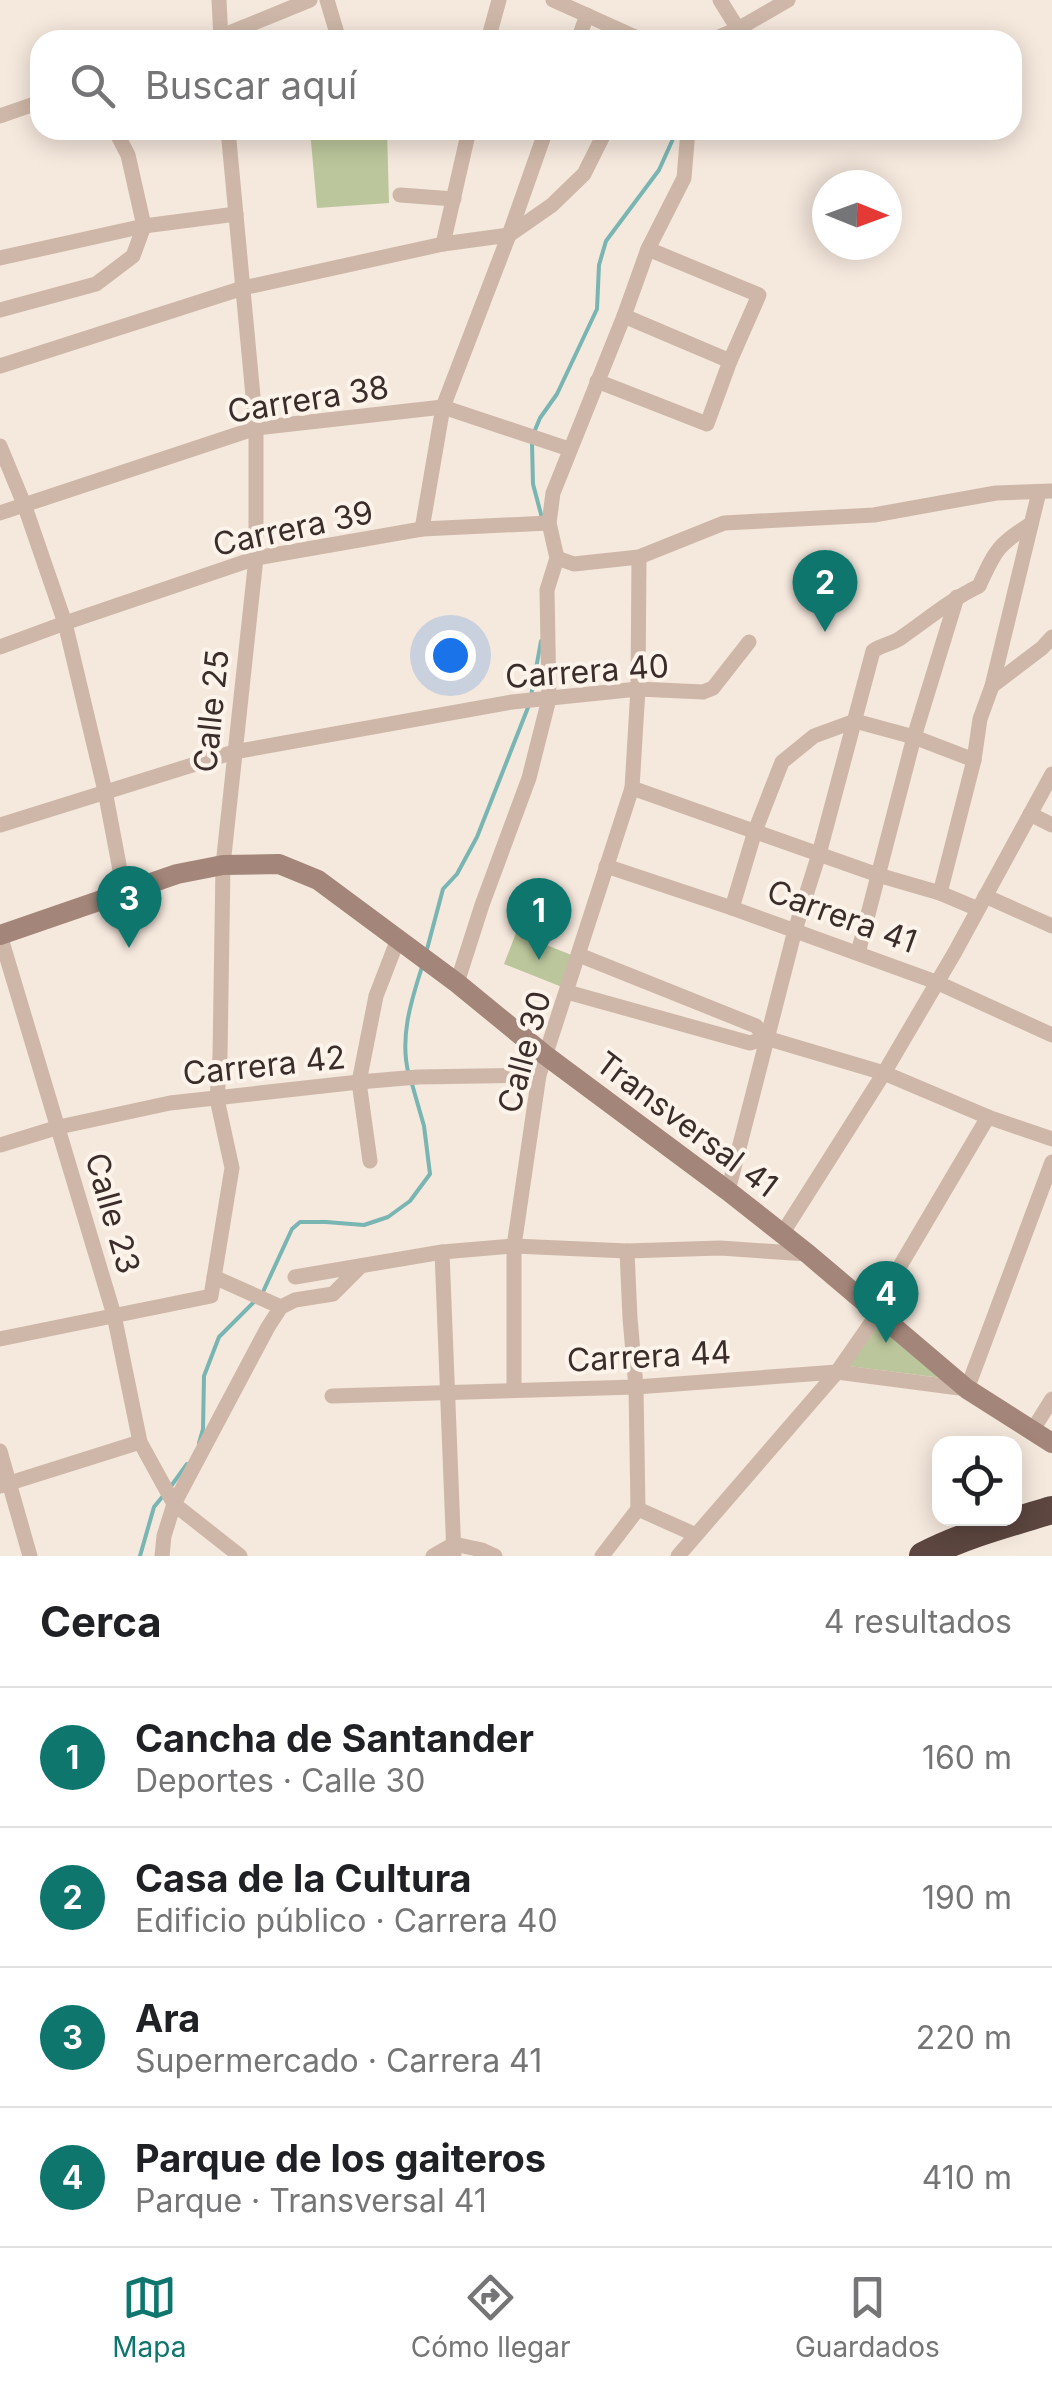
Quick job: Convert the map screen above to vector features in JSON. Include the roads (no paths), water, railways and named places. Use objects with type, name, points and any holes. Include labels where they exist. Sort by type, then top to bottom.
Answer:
[{"type":"highway","points":[[933,1554],[1010,1522],[1052,1510]]},
{"type":"street","points":[[218,0],[218,30]]},
{"type":"street","points":[[239,30],[310,0]]},
{"type":"street","points":[[328,0],[336,30]]},
{"type":"street","points":[[491,30],[499,0]]},
{"type":"street","points":[[553,0],[621,30]]},
{"type":"street","points":[[720,0],[737,30]]},
{"type":"street","points":[[745,30],[788,0]]},
{"type":"street","points":[[581,30],[587,14]]},
{"type":"street","points":[[0,116],[30,106]]},
{"type":"street","points":[[0,310],[96,284],[133,256],[144,226],[128,155],[120,140]]},
{"type":"street","name":"Calle 25","points":[[114,1315],[211,1296],[232,1168],[217,1099],[223,865],[256,558],[256,428],[229,140]]},
{"type":"street","points":[[443,244],[467,140]]},
{"type":"street","points":[[422,529],[443,407],[543,140]]},
{"type":"street","points":[[0,366],[242,288],[443,244],[509,236],[552,205],[584,174],[601,140]]},
{"type":"street","points":[[457,983],[528,778],[546,700],[547,590],[557,558],[550,523],[553,493],[648,249],[684,178],[687,140]]},
{"type":"street","points":[[400,196],[454,199]]},
{"type":"street","points":[[0,258],[144,226],[236,214]]},
{"type":"street","points":[[597,381],[707,424],[758,295],[648,249]]},
{"type":"street","points":[[624,316],[730,361]]},
{"type":"street","name":"Carrera 38","points":[[0,513],[256,428],[443,407],[569,449]]},
{"type":"street","points":[[0,446],[64,622],[105,791],[124,891]]},
{"type":"street","points":[[557,558],[574,564],[639,557],[724,523],[874,515],[996,493],[1046,492],[1031,524],[940,894]]},
{"type":"street","name":"Carrera 39","points":[[0,647],[256,558],[422,529],[550,523]]},
{"type":"street","points":[[728,1191],[794,930],[819,854],[873,651],[883,643],[898,641],[956,596],[979,586],[994,553],[1005,540],[1031,524]]},
{"type":"street","name":"Calle 30","points":[[514,1390],[514,1246],[542,1065],[632,788],[639,557]]},
{"type":"street","points":[[858,953],[914,736],[956,596]]},
{"type":"street","points":[[992,686],[1052,636]]},
{"type":"street","name":"Carrera 40","points":[[0,824],[234,752],[512,702],[638,689],[703,692],[713,688],[750,642]]},
{"type":"street","points":[[732,908],[782,762],[814,736],[855,721],[914,736],[974,760]]},
{"type":"street","points":[[782,1234],[884,1073],[1052,774]]},
{"type":"street","points":[[632,788],[878,874],[1052,926]]},
{"type":"street","points":[[1030,814],[1052,825]]},
{"type":"street","name":"Transversal 41","points":[[223,865],[279,864],[318,880],[457,983],[542,1065],[728,1191],[967,1389],[1052,1443]]},
{"type":"street","points":[[0,935],[177,874],[223,865]]},
{"type":"street","name":"Carrera 41","points":[[606,866],[936,982],[1052,1035]]},
{"type":"street","name":"Calle 23","points":[[0,935],[114,1315],[140,1442],[173,1502]]},
{"type":"street","points":[[370,1161],[359,1082],[376,996],[398,939]]},
{"type":"street","points":[[579,955],[756,1026],[766,1038],[884,1073],[1052,1140]]},
{"type":"street","points":[[568,992],[750,1044],[766,1038]]},
{"type":"street","name":"Carrera 42","points":[[0,1145],[59,1127],[170,1103],[542,1065]]},
{"type":"street","points":[[678,1556],[837,1372],[988,1117]]},
{"type":"street","points":[[967,1389],[1052,1162]]},
{"type":"street","points":[[295,1277],[442,1252],[514,1246],[627,1251],[720,1248],[808,1254]]},
{"type":"street","points":[[602,1556],[638,1509],[636,1387],[627,1251]]},
{"type":"street","points":[[442,1252],[454,1550]]},
{"type":"street","points":[[214,1277],[274,1304],[333,1294],[360,1266]]},
{"type":"street","points":[[162,1556],[173,1502],[268,1326],[274,1304]]},
{"type":"street","points":[[0,1340],[114,1315]]},
{"type":"street","name":"Carrera 44","points":[[332,1396],[636,1387],[837,1372],[967,1389]]},
{"type":"street","points":[[1032,1430],[1052,1399]]},
{"type":"street","points":[[5,1484],[140,1442]]},
{"type":"street","points":[[0,1450],[5,1484],[30,1556]]},
{"type":"street","points":[[173,1502],[240,1556]]},
{"type":"street","points":[[638,1509],[696,1535]]},
{"type":"street","points":[[433,1556],[454,1550],[482,1550],[495,1556]]},
{"type":"waterway","points":[[535,430],[557,394],[597,309],[599,265],[606,241],[659,170],[672,140]]},
{"type":"waterway","points":[[532,444],[533,484],[542,518]]},
{"type":"waterway","points":[[531,696],[541,641]]},
{"type":"waterway","points":[[426,953],[443,889],[457,874],[477,837],[529,705]]},
{"type":"waterway","points":[[409,1075],[406,1034],[422,967]]},
{"type":"waterway","points":[[262,1294],[292,1229],[300,1222],[364,1225],[388,1217],[410,1201],[430,1174],[424,1126],[412,1084]]},
{"type":"waterway","points":[[199,1443],[204,1376],[219,1337],[255,1301]]},
{"type":"waterway","points":[[169,1489],[187,1464]]},
{"type":"waterway","points":[[140,1556],[154,1507],[163,1496]]},
{"type":"place","name":"Casa de la Cultura","points":[[825,632]]},
{"type":"place","name":"Ara","points":[[129,948]]},
{"type":"place","name":"Cancha de Santander","points":[[539,960]]},
{"type":"place","name":"Parque de los gaiteros","points":[[886,1343]]}]
